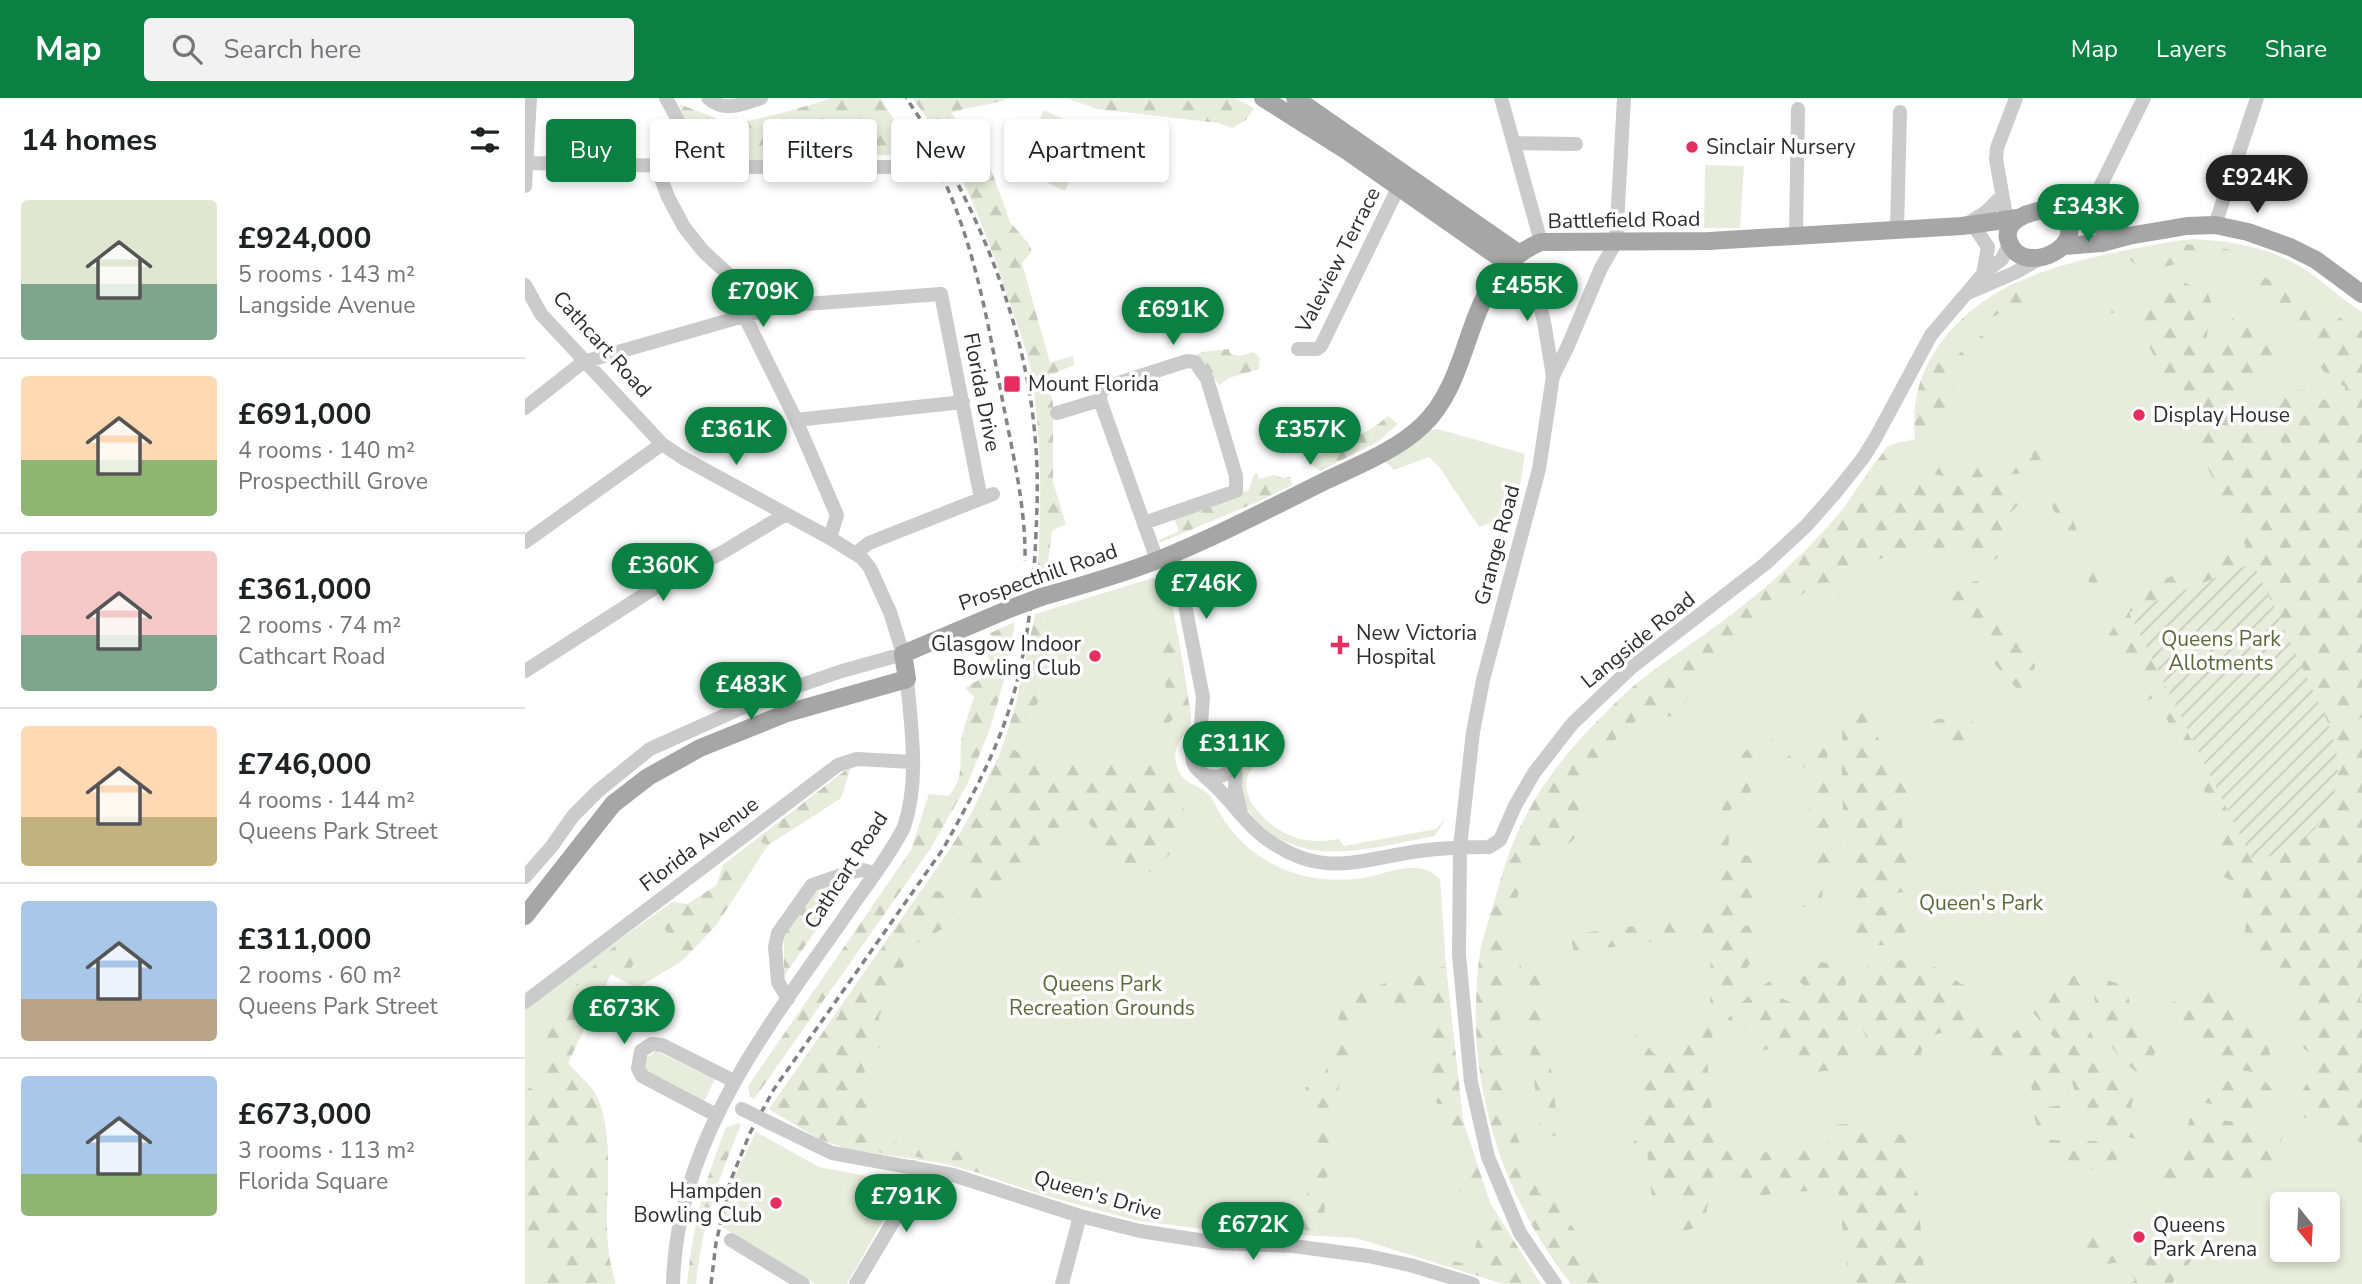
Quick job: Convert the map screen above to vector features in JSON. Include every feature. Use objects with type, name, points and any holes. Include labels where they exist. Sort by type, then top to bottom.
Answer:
[{"type":"main road","points":[[1263,98],[1402,180]]},
{"type":"main road","points":[[1295,98],[1402,180],[1512,258]]},
{"type":"main road","points":[[2128,236],[2102,228],[2070,231],[2045,256],[2025,257],[2015,251],[2011,231],[2043,210],[2059,212],[2070,231],[2102,243],[2187,226],[2215,225],[2260,236],[2296,250],[2316,260],[2362,294]]},
{"type":"main road","name":"Battlefield Road","points":[[1512,258],[1541,242],[1709,241],[1969,227],[2011,231]]},
{"type":"main road","name":"Prospecthill Road","points":[[903,654],[1041,597],[1164,557],[1400,442],[1425,424],[1447,390],[1483,298],[1512,258]]},
{"type":"main road","name":"Cathcart Road","points":[[903,654],[907,678]]},
{"type":"main road","points":[[525,916],[613,804],[648,777],[700,748],[787,713],[907,678]]},
{"type":"street","points":[[525,186],[530,98]]},
{"type":"street","points":[[666,98],[677,119]]},
{"type":"street","points":[[708,98],[714,104],[725,107],[739,106],[761,98]]},
{"type":"street","points":[[1501,98],[1541,242]]},
{"type":"street","points":[[1616,243],[1624,98]]},
{"type":"street","points":[[2011,231],[1996,159],[1997,148],[2016,98]]},
{"type":"street","points":[[2070,231],[2098,191],[2144,98]]},
{"type":"street","points":[[2215,225],[2257,98]]},
{"type":"street","points":[[1796,236],[1798,109]]},
{"type":"street","points":[[1897,229],[1900,112]]},
{"type":"street","points":[[1515,143],[1576,144]]},
{"type":"street","points":[[526,163],[650,165]]},
{"type":"street","points":[[749,166],[891,167]]},
{"type":"street","name":"Valeview Terrace","points":[[1298,349],[1317,349],[1321,346],[1402,180]]},
{"type":"street","points":[[662,182],[684,227],[703,251],[728,274],[754,289],[792,305]]},
{"type":"street","points":[[2098,191],[2097,214],[2102,228]]},
{"type":"street","points":[[1983,274],[1988,247],[1969,227],[2002,196]]},
{"type":"street","name":"Langside Road","points":[[1460,847],[1489,847],[1496,844],[1504,834],[1515,806],[1534,774],[1572,724],[1616,680],[1745,581],[1805,526],[1863,458],[1897,401],[1931,335],[1983,274],[2002,259],[2011,231]]},
{"type":"street","name":"Grange Road","points":[[1460,847],[1473,732],[1483,680],[1539,469],[1553,376],[1601,268],[1616,243]]},
{"type":"street","name":"Langside Road","points":[[1969,293],[2045,256]]},
{"type":"street","name":"Grange Road","points":[[1512,258],[1536,288],[1553,376]]},
{"type":"street","points":[[728,274],[745,317],[796,420],[837,515],[830,538]]},
{"type":"street","name":"Cathcart Road","points":[[525,285],[541,314],[583,362],[663,444],[683,458],[856,553],[870,568],[890,612],[903,654]]},
{"type":"street","name":"Florida Drive","points":[[792,305],[941,294],[963,402],[987,497],[869,543],[856,553]]},
{"type":"street","points":[[525,408],[583,362],[779,306],[792,305]]},
{"type":"street","points":[[1144,523],[1236,491],[1236,476],[1206,379],[1195,362],[1187,361],[1108,386],[1101,392],[1100,400],[1144,523],[1164,557],[1185,605],[1203,697],[1220,733],[1232,741],[1236,748],[1235,788],[1242,814]]},
{"type":"street","points":[[1057,413],[1100,400]]},
{"type":"street","points":[[796,420],[963,402]]},
{"type":"street","points":[[525,542],[663,444]]},
{"type":"street","points":[[525,671],[653,589],[723,552],[786,514]]},
{"type":"street","points":[[525,877],[573,816],[598,791],[650,749],[766,697],[903,654]]},
{"type":"street","name":"Cathcart Road","points":[[673,1284],[675,1250],[684,1203],[716,1115],[734,1082],[788,999],[904,827],[913,796],[907,678]]},
{"type":"street","points":[[1200,738],[1203,697]]},
{"type":"street","points":[[1220,733],[1206,734],[1195,744],[1192,758],[1194,765],[1258,832],[1298,857],[1324,864],[1354,863],[1419,851],[1460,847],[1459,955],[1471,1082],[1488,1157],[1520,1233],[1555,1284]]},
{"type":"street","name":"Florida Avenue","points":[[525,1002],[838,765],[857,759],[913,762]]},
{"type":"street","points":[[1204,776],[1219,777],[1226,774],[1236,763]]},
{"type":"street","points":[[788,999],[778,982],[775,947],[778,933],[813,886],[851,872],[863,870],[874,873]]},
{"type":"street","points":[[716,1115],[642,1076],[638,1069],[641,1051],[652,1044],[662,1045],[734,1082]]},
{"type":"street","name":"Queen's Drive","points":[[724,1100],[832,1153],[978,1181],[1080,1216],[1140,1231],[1217,1243],[1293,1246],[1368,1256],[1473,1284]]},
{"type":"street","points":[[856,1284],[906,1200],[912,1167]]},
{"type":"street","points":[[1062,1284],[1080,1216]]},
{"type":"street","points":[[731,1241],[803,1284]]},
{"type":"street","points":[[1436,1273],[1448,1284]]},
{"type":"green space","points":[[831,98],[880,98],[893,119],[891,119],[891,155],[877,155],[877,119],[763,119],[763,160],[749,160],[749,121]]},
{"type":"green space","points":[[912,98],[1009,98],[951,113],[956,119],[927,119]]},
{"type":"green space","points":[[1066,98],[1235,98],[1254,108],[1246,120],[1232,128],[1219,123],[1097,109]]},
{"type":"green space","points":[[679,104],[718,119],[685,119]]},
{"type":"green space","points":[[1044,110],[1063,119],[1040,119]]},
{"type":"green space","points":[[1705,165],[1744,166],[1740,228],[1704,228]]},
{"type":"green space","points":[[990,169],[1010,222],[1032,251],[1022,263],[1050,363],[1073,356],[1074,365],[1048,376],[1050,382],[1047,384],[1053,402],[1053,482],[1066,524],[1052,531],[1046,578],[1037,586],[1039,456],[1032,379],[1028,358],[990,245],[963,182],[990,182]]},
{"type":"green space","points":[[1046,182],[1069,182],[1065,191]]},
{"type":"green space","name":"Queen's Park","points":[[2192,239],[2221,241],[2276,254],[2309,272],[2362,312],[2362,1284],[1571,1284],[1546,1248],[1506,1169],[1482,1084],[1477,1040],[1476,995],[1481,951],[1509,855],[1527,814],[1565,757],[1625,694],[1776,578],[1838,515],[1886,449],[1915,439],[1916,405],[1926,371],[1940,345],[1958,323],[1978,305],[2026,278],[2053,268],[2150,245]]},
{"type":"green space","points":[[2177,243],[2226,249],[2277,260],[2221,254],[2145,271],[2128,259]]},
{"type":"green space","points":[[2233,272],[2262,276],[2292,289],[2362,331],[2362,717],[2353,724],[2362,740],[2362,1143],[2326,1123],[2286,1113],[2319,1067],[2290,1028],[2287,1020],[2293,1001],[2285,984],[2279,987],[2276,985],[2250,949],[2245,933],[2246,924],[2239,924],[2237,918],[2245,888],[2223,876],[2224,864],[2215,828],[2220,820],[2165,716],[2173,704],[2254,863],[2288,847],[2314,828],[2331,802],[2339,764],[2129,612],[2168,692],[2146,701],[2108,637],[2126,604],[2124,595],[2246,547],[2136,319],[2142,318],[2150,291],[2179,280],[2208,293],[2215,315],[2208,324],[2206,350],[2240,396],[2250,418],[2256,444],[2286,453],[2279,437],[2278,416],[2273,402],[2285,389],[2305,390],[2343,409],[2345,387],[2323,371],[2310,348],[2287,319],[2261,307],[2252,291]]},
{"type":"green space","points":[[2015,283],[2031,293],[2033,301],[2030,305],[2020,310],[1998,314],[1965,333],[1956,329],[1942,348],[1941,358],[1950,367],[1967,346],[1981,336],[2006,327],[2008,333],[1982,346],[1964,362],[1954,383],[1953,414],[1945,426],[1929,420],[1921,436],[1916,439],[1918,389],[1939,346],[1954,327],[1973,310]]},
{"type":"green space","points":[[2105,303],[2130,303],[2135,313],[2134,320],[2121,313],[2081,313],[2082,309]]},
{"type":"green space","points":[[2233,318],[2246,320],[2278,339],[2279,359],[2265,375],[2250,379],[2243,377],[2224,361],[2216,340],[2221,329]]},
{"type":"green space","points":[[1229,349],[1230,354],[1239,356],[1254,352],[1260,359],[1259,369],[1229,378],[1219,385],[1197,355],[1201,352]]},
{"type":"green space","points":[[1388,416],[1398,424],[1379,441],[1320,471],[1308,461],[1373,428]]},
{"type":"green space","points":[[1438,429],[1525,454],[1520,486],[1509,516],[1479,527],[1440,468],[1429,457],[1394,470],[1383,459],[1427,431]]},
{"type":"green space","points":[[1894,444],[1889,481],[1896,491],[1914,490],[1919,485],[2004,486],[2025,497],[2005,519],[2008,534],[2001,555],[1988,563],[1980,564],[1957,555],[1932,558],[1926,542],[1854,572],[1838,598],[1834,589],[1829,586],[1813,586],[1688,679],[1693,687],[1677,716],[1658,717],[1648,710],[1604,750],[1573,787],[1582,794],[1578,815],[1584,828],[1561,849],[1532,858],[1523,879],[1507,931],[1500,1021],[1507,1062],[1507,1102],[1516,1134],[1539,1193],[1565,1197],[1568,1222],[1583,1243],[1602,1284],[1571,1284],[1549,1254],[1514,1189],[1500,1155],[1482,1084],[1476,1010],[1479,963],[1484,934],[1510,851],[1539,793],[1558,765],[1592,726],[1646,676],[1727,619],[1783,572],[1833,521],[1887,447]]},
{"type":"green space","points":[[2034,448],[2039,452],[2047,469],[1998,476],[1963,477],[1930,474],[1916,469],[1919,465],[2017,462],[2032,458],[2029,451]]},
{"type":"green space","points":[[1257,473],[1259,479],[1274,475],[1290,477],[1292,485],[1159,543],[1159,540],[1179,531],[1173,517],[1249,490],[1254,474]]},
{"type":"green space","points":[[2056,488],[2068,508],[2108,608],[2099,606],[2081,561],[2045,494]]},
{"type":"green space","name":"Queens Park Allotments","points":[[2253,563],[2328,724],[2337,754],[2338,770],[2331,802],[2314,829],[2294,845],[2254,863],[2129,612]]},
{"type":"green space","name":"Queens Park Recreation Grounds","points":[[1153,578],[1162,581],[1169,589],[1190,709],[1189,726],[1177,747],[1178,769],[1187,781],[1209,795],[1241,841],[1255,853],[1285,870],[1319,879],[1355,879],[1400,869],[1421,868],[1440,879],[1447,980],[1462,1120],[1490,1203],[1541,1284],[1504,1284],[1356,1238],[1209,1230],[1135,1220],[1043,1195],[954,1165],[847,1149],[819,1139],[769,1109],[964,829],[997,759],[1012,750],[1026,728],[1039,700],[1045,611]]},
{"type":"green space","points":[[1978,581],[1989,602],[2035,665],[2027,700],[1991,660],[1950,599],[1959,584]]},
{"type":"green space","points":[[1045,611],[1039,700],[1013,750],[1024,754],[1025,759],[1153,758],[1153,767],[1167,772],[1188,817],[1174,850],[1152,872],[1125,870],[1083,815],[1042,847],[980,913],[962,906],[957,888],[963,879],[966,865],[946,855],[973,810],[996,763],[1016,701],[1035,614]]},
{"type":"green space","points":[[1015,622],[1003,684],[991,726],[968,783],[929,851],[754,1099],[750,1097],[748,1086],[911,850],[929,794],[949,796],[958,781],[962,736],[974,697],[965,688],[990,673],[992,666],[985,648],[993,644],[990,633]]},
{"type":"green space","points":[[1178,635],[1189,706],[1162,728],[1168,698],[1160,659],[1162,637]]},
{"type":"green space","points":[[1817,705],[1822,707],[1822,715],[1766,763],[1758,775],[1747,804],[1732,803],[1728,849],[1751,857],[1758,872],[1752,911],[1736,914],[1730,920],[1734,927],[1759,924],[1762,935],[1761,943],[1749,964],[1710,1014],[1711,934],[1574,952],[1570,935],[1713,915],[1727,891],[1716,872],[1715,861],[1718,854],[1716,841],[1722,803],[1728,800],[1726,786],[1742,778],[1736,767],[1745,752],[1770,742],[1771,737],[1792,726],[1807,709]]},
{"type":"green space","points":[[1863,710],[1907,791],[1901,814],[1907,863],[1904,892],[1853,899],[1852,870],[1855,862],[1843,813],[1843,713]]},
{"type":"green space","points":[[1968,718],[1978,726],[1981,735],[1972,747],[1947,750],[1930,744],[1926,735],[1929,724],[1938,719]]},
{"type":"green space","points":[[1806,743],[1827,744],[1829,827],[1826,842],[1817,843],[1818,831],[1808,821],[1812,769],[1781,762]]},
{"type":"green space","points":[[1266,759],[1252,768],[1247,778],[1250,799],[1264,818],[1282,832],[1297,838],[1315,841],[1339,839],[1344,846],[1436,829],[1446,818],[1435,836],[1387,846],[1338,851],[1314,850],[1292,844],[1271,833],[1252,815],[1242,797],[1240,786],[1245,766]]},
{"type":"green space","points":[[851,766],[841,798],[768,845],[717,924],[682,961],[637,988],[610,974],[568,1063],[593,1091],[604,1123],[608,1169],[607,1239],[616,1284],[525,1284],[525,1008],[672,902],[688,904],[717,885],[723,865]]},
{"type":"green space","points":[[851,766],[841,798],[768,845],[756,840]]},
{"type":"green space","points":[[1816,849],[1830,850],[1831,865],[1823,868],[1822,906],[1803,907],[1805,887],[1812,887]]},
{"type":"green space","points":[[726,863],[747,878],[717,924],[682,961],[677,947],[664,928],[672,902],[688,904],[717,885]]},
{"type":"green space","points":[[935,873],[934,891],[942,892],[949,885],[953,891],[953,913],[944,928],[914,945],[879,1016],[880,1048],[858,1054],[879,1107],[885,1110],[850,1126],[866,1138],[982,1155],[997,1166],[995,1177],[914,1156],[847,1149],[819,1139],[769,1109]]},
{"type":"green space","points":[[847,880],[849,883],[784,976],[784,935],[814,891]]},
{"type":"green space","points":[[1902,903],[1909,912],[1903,945],[1857,945],[1855,912]]},
{"type":"green space","points":[[630,934],[639,954],[631,968],[612,971],[568,1063],[597,1096],[605,1123],[608,1146],[607,1239],[616,1284],[525,1284],[525,1277],[543,1278],[544,1257],[525,1250],[525,1084],[533,1090],[563,1097],[532,1062],[547,1050],[537,1026],[603,956]],"holes":[[[561,1127],[576,1128],[587,1148],[581,1161],[565,1167],[557,1149]]]},
{"type":"green space","points":[[1537,953],[1559,1136],[1541,1135],[1518,954]]},
{"type":"green space","points":[[1872,959],[1894,962],[1906,959],[1929,964],[1961,984],[1968,985],[1967,998],[1972,1005],[1969,1010],[1962,1012],[1985,1024],[1998,1035],[2002,1042],[2002,1058],[1983,1057],[1966,1036],[1946,1032],[1930,1038],[1923,1047],[1921,1059],[1911,1064],[1902,1059],[1899,1064],[1891,1067],[1873,1067],[1866,1060],[1866,1037],[1860,1022],[1858,1001],[1864,989],[1863,973]]},
{"type":"green space","points":[[1822,962],[1839,966],[1846,981],[1845,993],[1857,1048],[1854,1069],[1810,1072],[1805,1059],[1799,1055],[1788,1057],[1773,1049],[1763,1050],[1755,1038],[1755,1031],[1748,1027],[1743,1032],[1732,1033],[1722,1042],[1723,1026],[1735,1009],[1754,991],[1778,976],[1782,976],[1784,981],[1778,988],[1777,996],[1796,1005],[1804,1005],[1806,994],[1802,989],[1803,984],[1794,980],[1793,973],[1797,969]]},
{"type":"green space","points":[[1446,966],[1463,1120],[1490,1203],[1541,1284],[1504,1284],[1430,1261],[1431,1256],[1470,1265],[1488,1205],[1480,1196],[1460,1191],[1466,1166],[1465,1154],[1456,1144],[1447,1104],[1438,1104],[1433,1099],[1421,1068],[1437,1017],[1384,999],[1368,1005],[1351,1045],[1332,1112],[1335,1132],[1326,1183],[1323,1236],[1301,1234],[1319,1125],[1305,1087],[1322,1087],[1341,1009],[1335,1002],[1391,981]]},
{"type":"green space","points":[[2079,968],[2087,1014],[2097,1048],[2111,1066],[2138,1085],[2131,1106],[2142,1131],[2135,1139],[2097,1128],[2083,1119],[2064,1055],[2056,1040],[2030,1009],[2056,980]]},
{"type":"green space","points":[[2093,976],[2127,986],[2134,1033],[2145,1033],[2157,1043],[2150,1076],[2146,1079],[2121,1058],[2105,1035],[2096,1009]]},
{"type":"green space","points":[[2216,984],[2264,1028],[2270,1054],[2266,1065],[2257,1073],[2242,1070],[2224,1057],[2216,1065],[2207,1062],[2194,1051],[2182,1031],[2182,1023],[2172,1011],[2173,1002],[2192,999],[2195,993]]},
{"type":"green space","points":[[1704,1017],[1714,1029],[1707,1060],[1714,1134],[1730,1154],[1828,1149],[1829,1125],[1860,1123],[1865,1137],[1891,1132],[1907,1136],[1918,1195],[1925,1284],[1849,1284],[1838,1188],[1742,1197],[1726,1174],[1713,1177],[1704,1224],[1680,1233],[1674,1196],[1652,1197],[1647,1152],[1631,1153],[1634,1141],[1639,1139],[1643,1126],[1641,1113],[1647,1106],[1634,1026],[1656,1055],[1674,1049]]},
{"type":"green space","points":[[2025,1023],[2059,1068],[2070,1094],[2033,1097],[2027,1063],[2013,1042],[2012,1035]]},
{"type":"green space","points":[[656,1051],[715,1079],[702,1106],[648,1076],[643,1061]]},
{"type":"green space","points":[[2239,1075],[2265,1081],[2279,1099],[2268,1112],[2199,1102],[2217,1087]]},
{"type":"green space","points":[[2069,1104],[2067,1118],[2062,1126],[2053,1131],[2039,1133],[2034,1116],[2035,1109]]},
{"type":"green space","points":[[2190,1118],[2287,1129],[2262,1179],[2244,1185],[2152,1178],[2153,1166],[2179,1156]]},
{"type":"green space","points":[[738,1123],[741,1125],[718,1183],[707,1223],[696,1284],[687,1284],[696,1223],[711,1167],[726,1128]]},
{"type":"green space","points":[[756,1132],[819,1167],[893,1181],[901,1189],[847,1284],[815,1284],[722,1227],[733,1179]]},
{"type":"green space","points":[[2049,1140],[2093,1141],[2123,1146],[2114,1165],[2070,1177],[2051,1164]]},
{"type":"green space","points":[[2087,1228],[2102,1232],[2104,1253],[2115,1250],[2119,1252],[2118,1262],[2099,1264],[2087,1258],[2083,1246]]},
{"type":"green space","points":[[2173,1239],[2192,1241],[2191,1260],[2171,1284],[2128,1284],[2135,1281],[2131,1270],[2136,1263],[2159,1252],[2161,1257],[2166,1258]]},
{"type":"railway","points":[[711,1284],[716,1243],[730,1182],[750,1133],[774,1089],[943,849],[1003,728],[1015,691],[1027,632],[1035,553],[1037,466],[1030,393],[1020,348],[992,259],[973,216],[953,174],[906,98]]},
{"type":"railway","points":[[944,182],[968,245],[984,307],[1018,482],[1025,561]]},
{"type":"place","name":"Sinclair Nursery","points":[[1692,147]]},
{"type":"place","name":"Mount Florida","points":[[1012,384]]},
{"type":"place","name":"Display House","points":[[2139,415]]},
{"type":"place","name":"New Victoria Hospital","points":[[1340,645]]},
{"type":"place","name":"Glasgow Indoor Bowling Club","points":[[1095,656]]},
{"type":"place","name":"Hampden Bowling Club","points":[[776,1203]]},
{"type":"place","name":"Queens Park Arena","points":[[2139,1237]]}]
